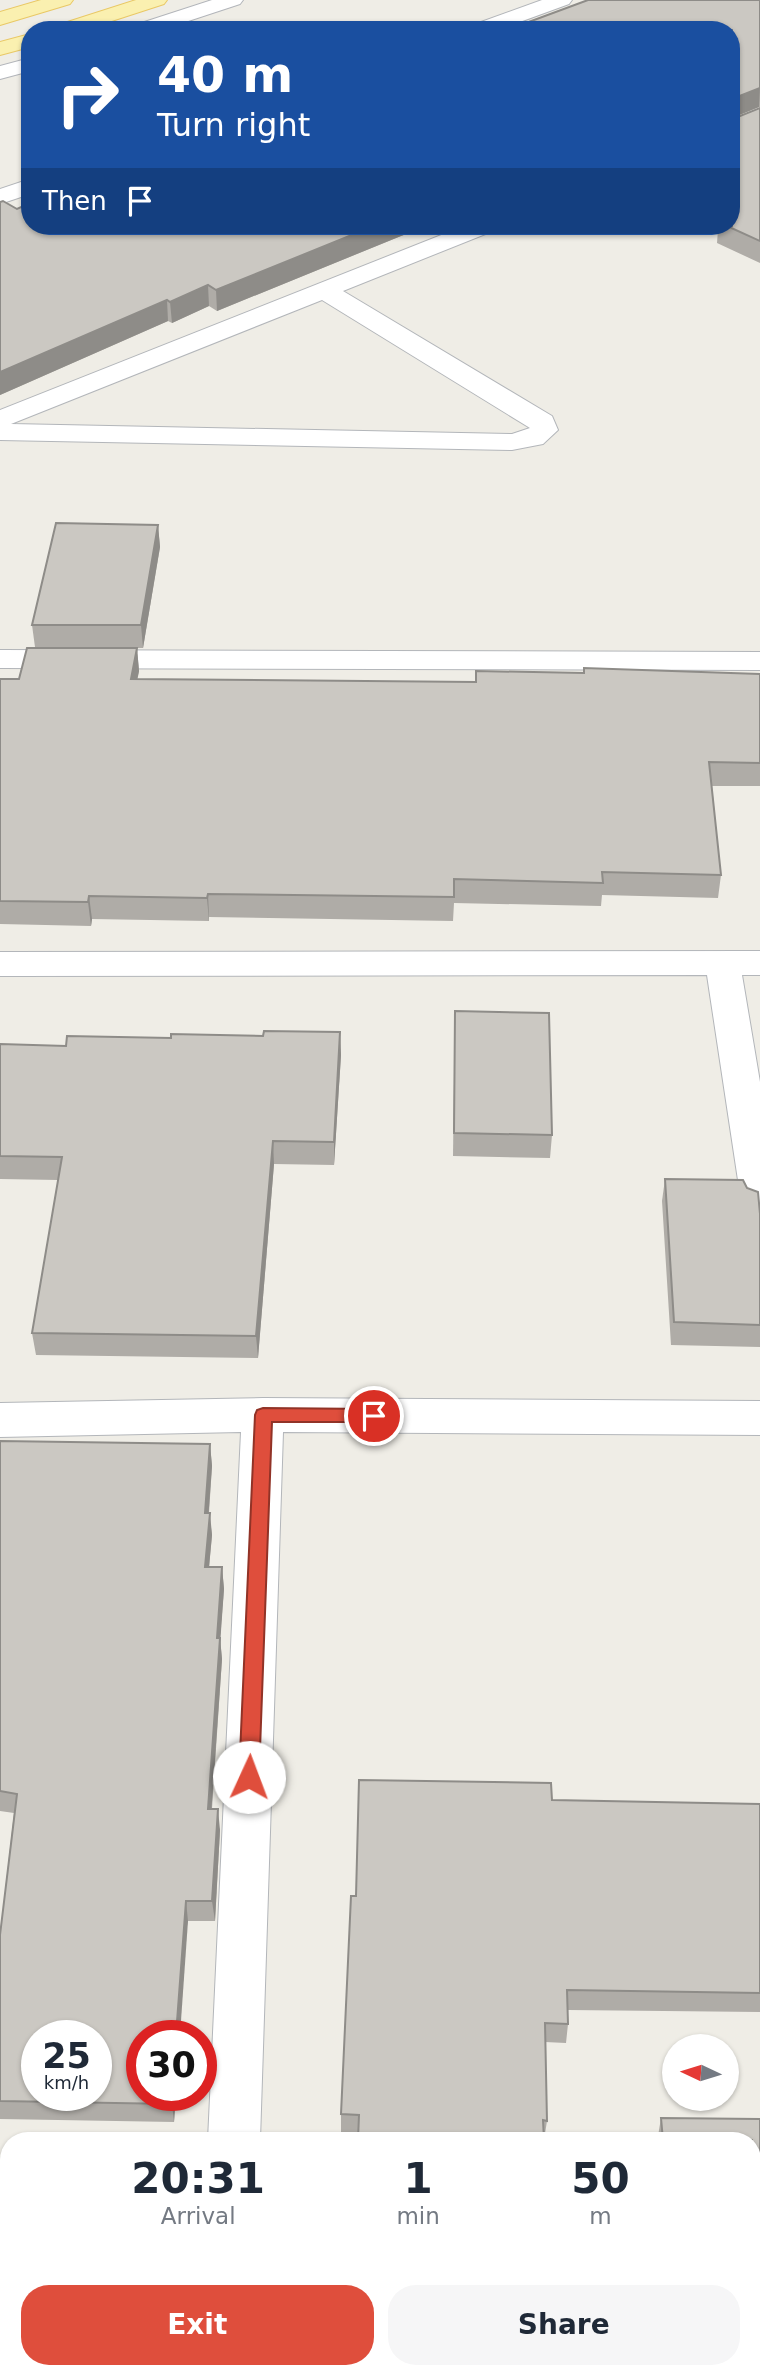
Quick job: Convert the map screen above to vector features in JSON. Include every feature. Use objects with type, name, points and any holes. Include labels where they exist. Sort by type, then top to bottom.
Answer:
[{"type":"main road","points":[[0,19],[63,0]]},
{"type":"main road","points":[[90,21],[157,0]]},
{"type":"main road","points":[[0,49],[21,43]]},
{"type":"street","points":[[167,21],[233,0]]},
{"type":"street","points":[[502,21],[562,0]]},
{"type":"street","points":[[0,73],[21,67]]},
{"type":"street","points":[[0,197],[21,189]]},
{"type":"street","points":[[0,419],[462,235]]},
{"type":"street","points":[[0,432],[512,442],[539,436],[544,430],[542,422],[324,290]]},
{"type":"street","points":[[0,659],[760,661]]},
{"type":"street","points":[[723,963],[760,1200]]},
{"type":"street","points":[[0,964],[760,963]]},
{"type":"street","points":[[0,1420],[263,1415],[760,1418]]},
{"type":"street","points":[[234,2132],[263,1415]]},
{"type":"building","points":[[588,0],[760,0],[760,88],[740,96],[740,21],[531,21]]},
{"type":"building","points":[[760,108],[760,241],[740,232],[740,116]]},
{"type":"building","points":[[0,202],[17,209],[21,207],[21,235],[352,235],[216,290],[208,285],[170,302],[167,300],[0,372]]},
{"type":"building","points":[[56,523],[158,525],[141,625],[32,625]]},
{"type":"building","points":[[27,648],[137,648],[131,679],[476,682],[476,671],[584,673],[584,668],[760,674],[760,763],[709,762],[721,875],[602,872],[603,883],[454,879],[454,897],[208,894],[207,898],[89,896],[88,902],[0,901],[0,679],[19,679]]},
{"type":"building","points":[[455,1011],[549,1013],[552,1135],[454,1133]]},
{"type":"building","points":[[264,1031],[340,1032],[334,1142],[273,1141],[256,1336],[32,1333],[62,1157],[0,1156],[0,1044],[66,1046],[67,1036],[263,1036]]},
{"type":"building","points":[[665,1179],[743,1180],[747,1188],[758,1192],[760,1325],[674,1322]]},
{"type":"building","points":[[0,1441],[210,1444],[205,1513],[210,1513],[205,1567],[222,1567],[217,1638],[220,1638],[208,1809],[218,1809],[212,1901],[186,1901],[177,2020],[126,2020],[126,2103],[112,2103],[112,2020],[21,2020],[21,2101],[0,2101],[0,1935],[17,1794],[0,1791]]},
{"type":"building","points":[[359,1780],[551,1783],[552,1800],[760,1804],[760,1993],[567,1990],[568,2024],[545,2023],[547,2121],[543,2120],[544,2132],[358,2132],[359,2115],[341,2114],[351,1896],[356,1896]]},
{"type":"building","points":[[661,2118],[760,2119],[760,2132],[662,2132]]},
{"type":"route","points":[[249,1777],[263,1415],[374,1416]]}]
